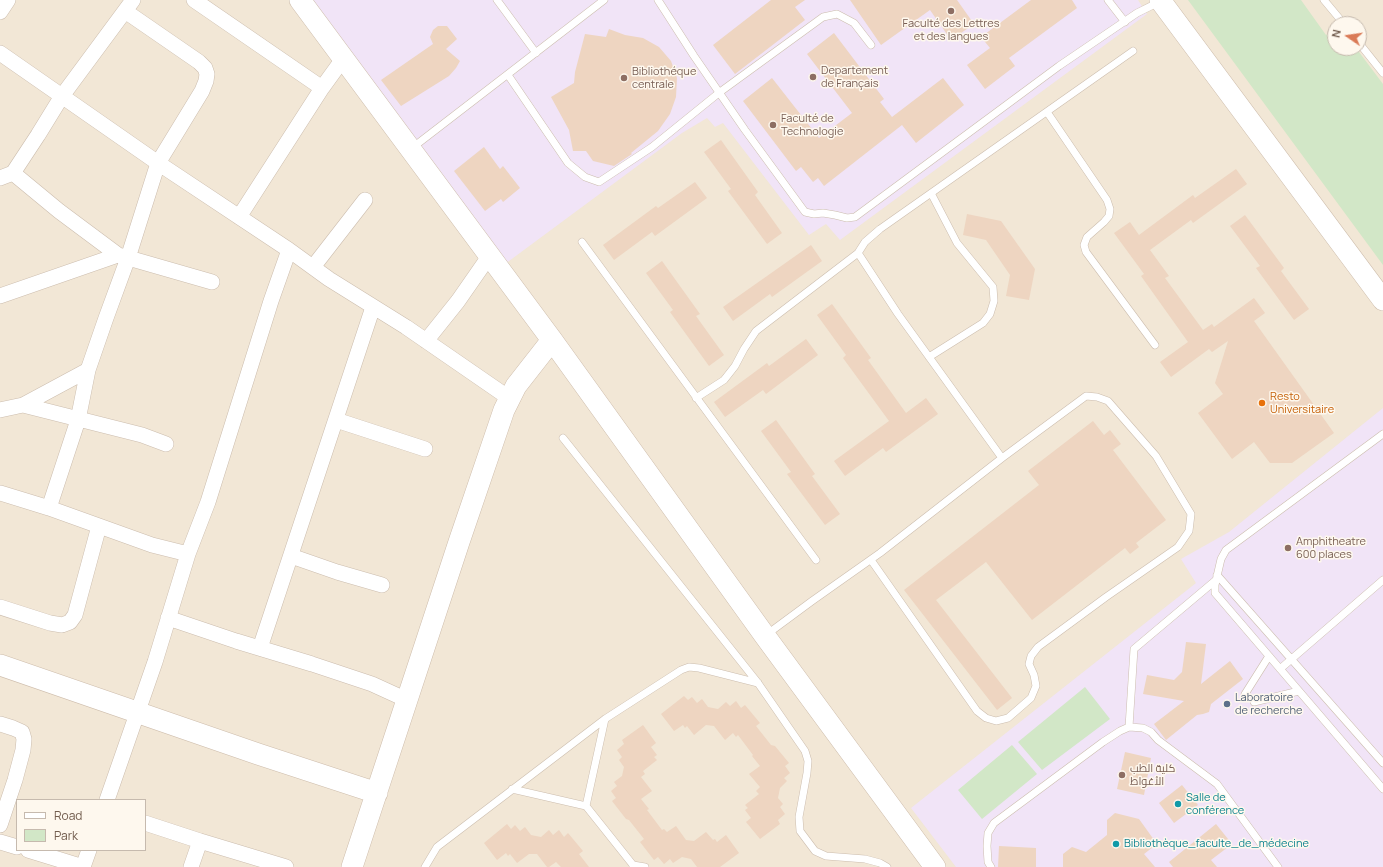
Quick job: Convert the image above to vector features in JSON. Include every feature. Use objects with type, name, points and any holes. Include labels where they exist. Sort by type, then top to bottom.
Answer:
[{"type":"street","points":[[0,12],[8,0]]},
{"type":"street","points":[[194,0],[322,88]]},
{"type":"street","points":[[300,0],[490,255],[765,636],[935,867]]},
{"type":"street","points":[[1165,0],[1383,276]]},
{"type":"street","points":[[1165,0],[1383,300]]},
{"type":"street","points":[[49,508],[78,420],[88,370],[106,318],[124,257],[158,163],[202,91],[206,81],[207,74],[205,68],[200,62],[129,5],[62,96],[38,135],[6,175],[60,210],[124,257],[212,282]]},
{"type":"street","points":[[0,53],[158,163],[509,398]]},
{"type":"street","points":[[239,217],[322,88],[343,59]]},
{"type":"street","points":[[313,267],[365,200]]},
{"type":"street","points":[[107,799],[155,662],[188,554],[211,495],[271,301],[289,250]]},
{"type":"street","points":[[426,341],[458,301],[490,255]]},
{"type":"street","points":[[0,296],[124,257]]},
{"type":"street","points":[[260,648],[373,307]]},
{"type":"street","points":[[352,867],[498,425],[509,398],[552,340]]},
{"type":"street","points":[[0,410],[23,405],[88,370]]},
{"type":"street","points":[[23,405],[142,435],[166,444]]},
{"type":"street","points":[[336,420],[425,449]]},
{"type":"street","points":[[0,493],[49,508],[152,545],[188,554]]},
{"type":"street","points":[[1,611],[62,625],[70,622],[75,615],[99,526]]},
{"type":"street","points":[[291,556],[337,572],[382,585]]},
{"type":"street","points":[[168,618],[372,684],[407,700]]},
{"type":"street","points":[[0,665],[258,754],[377,793]]},
{"type":"street","points":[[0,724],[22,732],[24,739],[23,750],[17,772],[0,824]]},
{"type":"street","points":[[146,823],[286,867]]},
{"type":"street","points":[[191,867],[200,841]]},
{"type":"street","points":[[0,842],[16,847]]},
{"type":"street","points":[[31,851],[83,867],[89,851]]},
{"type":"lane","points":[[497,0],[536,53]]},
{"type":"lane","points":[[410,149],[604,0]]},
{"type":"lane","points":[[658,0],[694,56],[745,130],[805,212],[814,214],[823,213],[847,218],[855,217],[1059,66],[1125,22],[1165,0]]},
{"type":"lane","points":[[1108,0],[1125,22]]},
{"type":"lane","points":[[1324,0],[1337,16]]},
{"type":"lane","points":[[508,75],[568,163],[585,177],[600,182],[652,147],[720,92],[823,17],[837,14],[854,23],[871,45]]},
{"type":"lane","points":[[696,398],[724,380],[735,366],[744,349],[756,332],[858,253],[865,242],[880,229],[1133,51]]},
{"type":"lane","points":[[1367,53],[1383,73]]},
{"type":"lane","points":[[1047,112],[1107,200],[1110,209],[1109,216],[1087,237],[1084,245],[1086,252],[1155,345]]},
{"type":"lane","points":[[929,357],[983,323],[990,314],[994,301],[993,287],[957,243],[932,192]]},
{"type":"lane","points":[[582,242],[816,560]]},
{"type":"lane","points":[[858,253],[898,314],[1002,458]]},
{"type":"lane","points":[[765,636],[871,560],[1002,458],[1086,396],[1097,397],[1108,402],[1156,456],[1191,514],[1189,531],[1178,547],[1038,647],[1030,656],[1029,664],[1034,675],[1036,686],[1032,698],[1008,718],[996,721],[986,718],[977,711],[871,560]]},
{"type":"lane","points":[[1383,434],[1226,550],[1221,559],[1215,593],[1383,789]]},
{"type":"lane","points":[[563,438],[758,683],[805,751],[808,761],[799,817],[800,831],[815,851],[826,856],[865,859],[880,862],[887,867]]},
{"type":"lane","points":[[1217,578],[1291,658],[1383,763]]},
{"type":"lane","points":[[1129,727],[1134,649],[1217,578]]},
{"type":"lane","points":[[1280,669],[1383,580]]},
{"type":"lane","points":[[1245,694],[1269,656]]},
{"type":"lane","points":[[425,867],[437,846],[605,719],[681,670],[690,667],[698,668],[758,683]]},
{"type":"lane","points":[[1254,702],[1299,691]]},
{"type":"lane","points":[[586,806],[605,719]]},
{"type":"lane","points":[[991,867],[988,862],[987,846],[988,833],[994,823],[1103,742],[1129,727],[1143,728],[1151,732],[1158,740],[1218,784],[1278,867]]},
{"type":"lane","points":[[512,789],[586,806],[633,866],[645,867]]},
{"type":"shaded area","points":[[0,0],[1383,0],[1383,867],[0,867]]},
{"type":"shaded area","points":[[311,0],[1138,0],[1147,14],[840,240],[826,224],[809,235],[723,123],[715,127],[707,118],[682,133],[505,264]]},
{"type":"shaded area","points":[[1383,408],[1383,867],[956,867],[911,808],[1196,583],[1181,559],[1229,532]]},
{"type":"green space","points":[[1188,0],[1301,0],[1327,34],[1327,56],[1362,56],[1383,84],[1383,265]]},
{"type":"green space","points":[[1085,687],[1110,719],[1042,770],[1018,742]]},
{"type":"green space","points":[[1012,745],[1037,774],[982,819],[958,790]]},
{"type":"building","points":[[771,0],[805,0],[795,7],[805,20],[735,74],[713,45]]},
{"type":"building","points":[[850,0],[957,0],[974,24],[951,40],[930,10],[881,45]]},
{"type":"building","points":[[1031,0],[1072,0],[1077,8],[1009,58],[1015,66],[985,89],[967,65],[990,48],[981,37]]},
{"type":"building","points":[[438,26],[447,26],[457,39],[446,49],[460,61],[449,76],[401,106],[381,80],[433,44],[430,37],[433,30]]},
{"type":"building","points":[[609,29],[625,35],[643,38],[659,47],[671,61],[677,78],[676,97],[670,114],[658,131],[631,153],[632,154],[614,166],[593,161],[586,151],[573,151],[569,130],[551,97],[574,83],[575,72],[585,34],[606,37]]},
{"type":"building","points":[[834,33],[884,99],[880,102],[892,117],[943,78],[964,105],[916,143],[902,125],[824,186],[818,178],[813,182],[801,167],[796,171],[743,101],[772,78],[819,138],[852,113],[807,54]]},
{"type":"building","points":[[721,140],[758,192],[755,195],[782,233],[767,244],[728,191],[731,189],[704,152]]},
{"type":"building","points":[[484,147],[500,169],[503,166],[520,188],[503,202],[501,199],[485,211],[454,171]]},
{"type":"building","points":[[1236,169],[1247,184],[1193,223],[1191,220],[1150,250],[1169,276],[1165,278],[1203,330],[1212,324],[1214,327],[1254,298],[1265,313],[1254,321],[1334,433],[1292,463],[1270,463],[1254,442],[1232,459],[1198,413],[1223,394],[1215,383],[1228,341],[1212,352],[1209,349],[1171,377],[1160,362],[1188,342],[1141,276],[1144,274],[1114,233],[1130,222],[1139,235],[1193,195],[1195,198]]},
{"type":"building","points":[[695,182],[707,198],[655,236],[652,232],[614,260],[603,245],[656,206],[658,208]]},
{"type":"building","points":[[967,214],[1001,221],[1035,269],[1029,300],[1006,296],[1010,275],[986,240],[963,235]]},
{"type":"building","points":[[1245,215],[1284,268],[1281,271],[1309,309],[1294,320],[1256,268],[1260,266],[1230,226]]},
{"type":"building","points":[[811,245],[822,261],[772,297],[770,294],[733,321],[723,307]]},
{"type":"building","points":[[662,261],[700,314],[696,316],[724,355],[709,366],[670,312],[673,310],[646,273]]},
{"type":"building","points":[[832,304],[871,358],[868,360],[906,413],[926,398],[938,414],[886,452],[883,448],[845,476],[834,461],[889,421],[843,358],[846,355],[817,315]]},
{"type":"building","points":[[806,339],[818,355],[766,394],[763,390],[725,417],[714,402],[767,363],[769,366]]},
{"type":"building","points":[[776,420],[815,474],[812,476],[840,514],[825,525],[787,474],[791,472],[761,431]]},
{"type":"building","points":[[1093,421],[1104,435],[1110,430],[1121,444],[1113,450],[1166,520],[1136,543],[1139,547],[1130,554],[1125,548],[1032,620],[986,562],[936,600],[1012,698],[997,710],[904,590],[1039,485],[1028,471]]},
{"type":"building","points":[[1186,642],[1206,644],[1201,684],[1230,661],[1243,679],[1211,704],[1209,712],[1197,715],[1166,740],[1154,724],[1184,701],[1143,694],[1147,675],[1174,680],[1182,672]]},
{"type":"building","points":[[684,696],[688,700],[692,697],[697,703],[702,699],[708,707],[718,709],[726,702],[730,706],[736,701],[741,708],[745,705],[760,723],[756,726],[771,745],[775,746],[789,763],[785,766],[790,773],[784,778],[787,781],[780,788],[778,798],[783,804],[780,807],[785,814],[778,820],[780,824],[760,839],[746,822],[751,818],[745,810],[748,808],[745,805],[759,794],[756,791],[760,787],[749,774],[760,766],[738,735],[736,737],[733,733],[725,740],[714,726],[706,725],[694,735],[687,726],[685,728],[683,725],[674,731],[661,714]]},
{"type":"building","points":[[643,725],[656,743],[651,747],[657,755],[654,757],[657,760],[643,771],[645,774],[641,777],[652,791],[641,799],[649,809],[647,810],[662,830],[664,829],[667,832],[676,826],[686,840],[694,841],[706,832],[713,840],[715,839],[717,842],[726,835],[739,853],[720,867],[697,867],[691,859],[682,857],[673,863],[670,859],[664,864],[658,857],[654,860],[640,842],[644,839],[612,801],[616,798],[611,791],[617,786],[614,782],[622,776],[624,767],[619,760],[622,757],[617,750],[624,744],[622,740]]},
{"type":"building","points":[[1125,752],[1151,758],[1144,795],[1117,789]]},
{"type":"building","name":"Salle de conférence","points":[[1182,785],[1198,805],[1174,823],[1159,803]]},
{"type":"building","name":"Bibliothèque_faculte_de_médecine","points":[[1115,813],[1139,819],[1157,844],[1144,854],[1155,867],[1063,867],[1063,854],[1072,847],[1086,852],[1107,835],[1107,820]]},
{"type":"building","points":[[507,824],[511,829],[515,825],[520,831],[525,827],[531,835],[541,837],[549,830],[553,835],[559,830],[564,837],[568,833],[583,851],[579,854],[589,867],[561,867],[556,862],[547,867],[537,854],[529,854],[517,863],[510,854],[508,856],[506,853],[497,860],[484,843]]},
{"type":"building","points":[[1216,824],[1232,844],[1211,860],[1217,867],[1173,867],[1169,862]]},
{"type":"building","points":[[999,846],[1036,848],[1036,867],[998,867]]},
{"type":"place","name":"Faculté des Lettres et des langues","points":[[951,11]]},
{"type":"place","name":"Departement de Français","points":[[813,77]]},
{"type":"place","name":"Bibliothéque centrale","points":[[624,78]]},
{"type":"place","name":"Faculté de Technologie","points":[[773,125]]},
{"type":"place","name":"Resto Universitaire","points":[[1262,403]]},
{"type":"place","name":"Amphitheatre 600 places","points":[[1288,548]]},
{"type":"place","name":"Laboratoire de recherche","points":[[1227,704]]},
{"type":"place","name":"كلية الطب الأغواط","points":[[1122,775]]},
{"type":"place","name":"Salle de conférence","points":[[1178,804]]},
{"type":"place","name":"Bibliothèque_faculte_de_médecine","points":[[1116,844]]}]
